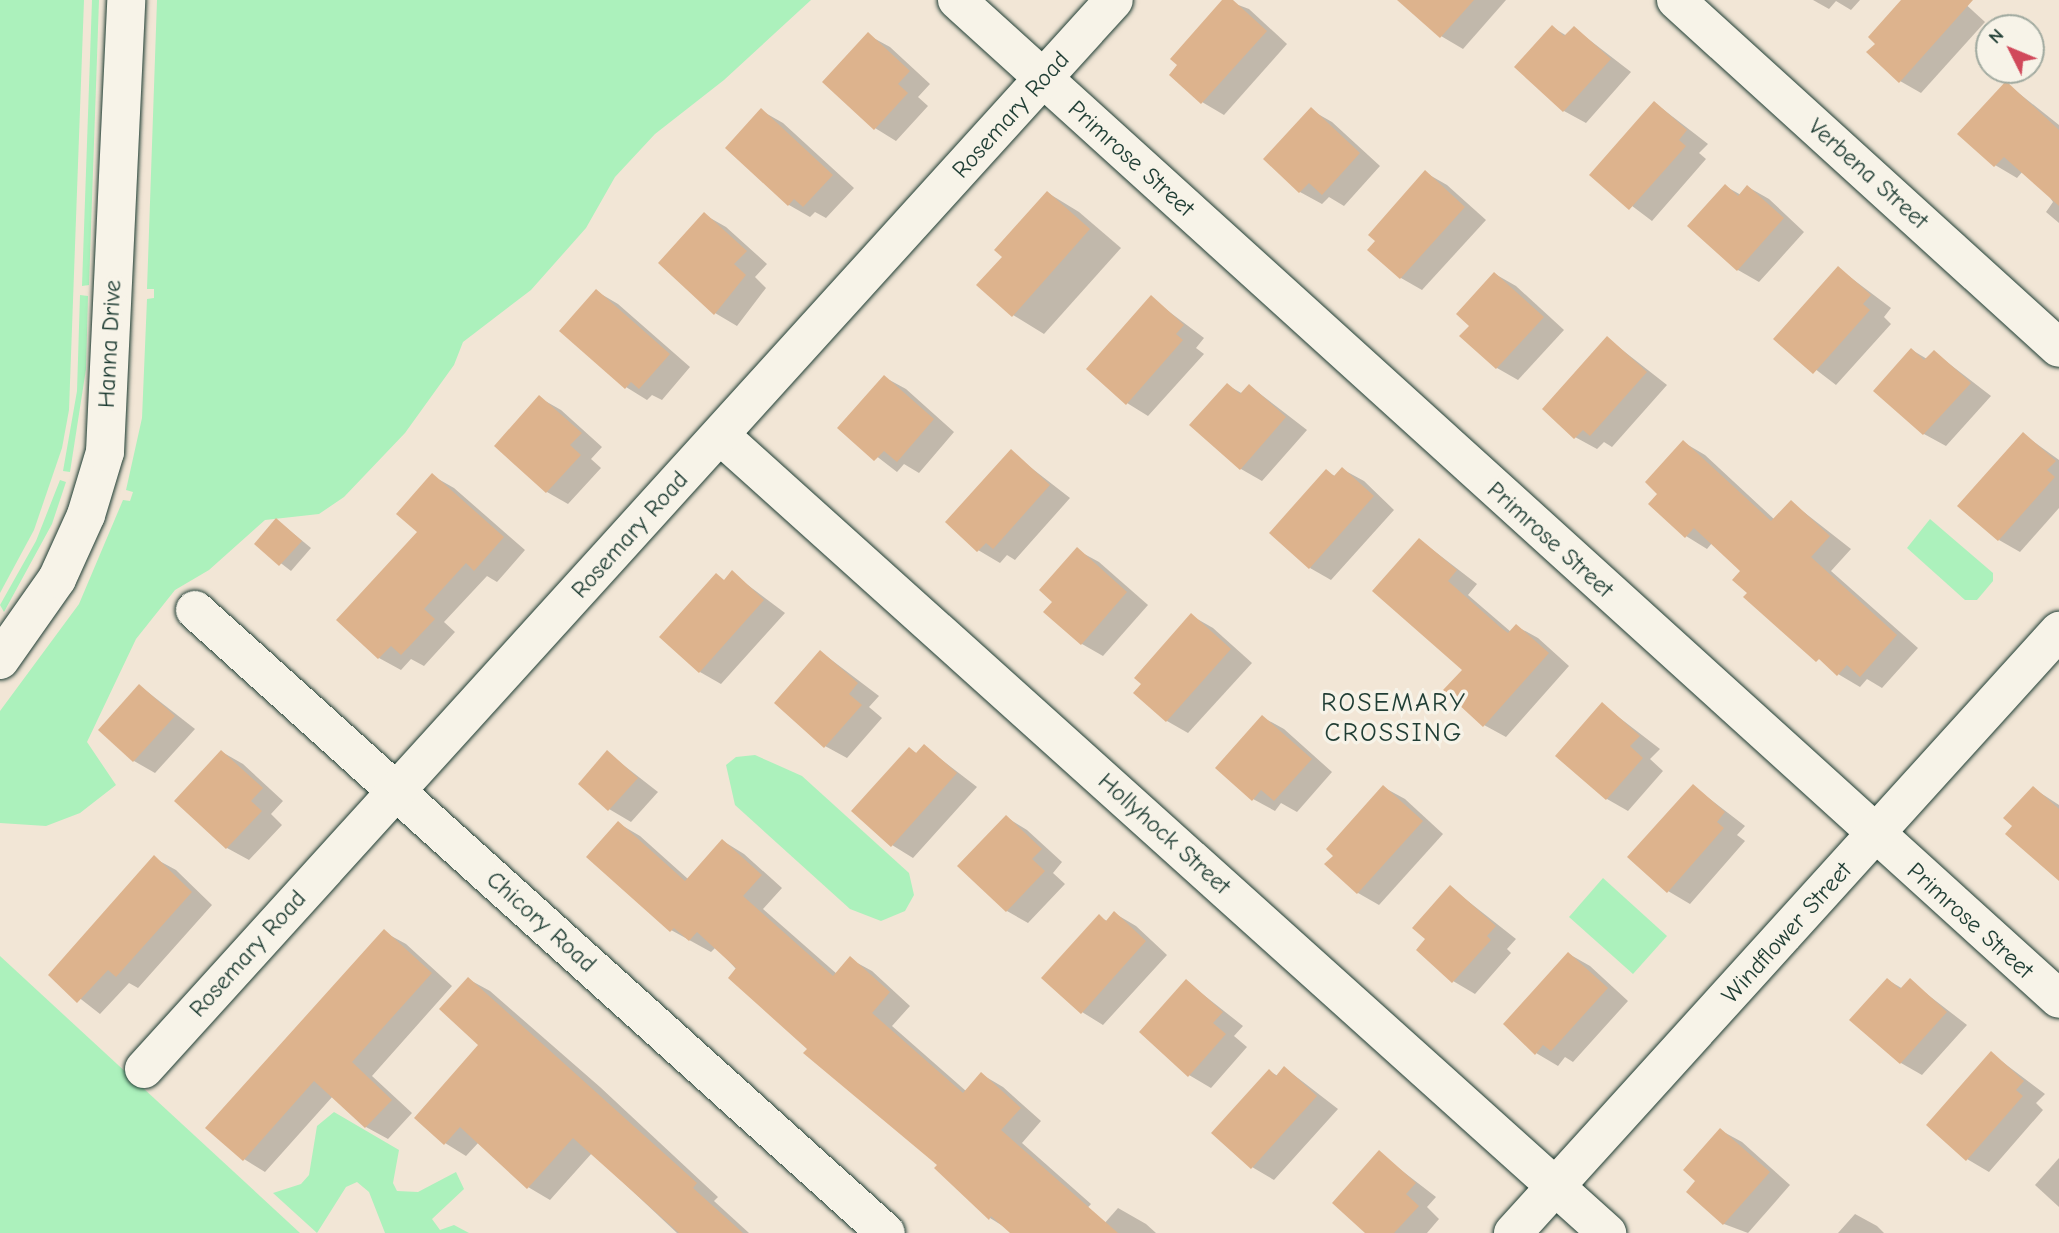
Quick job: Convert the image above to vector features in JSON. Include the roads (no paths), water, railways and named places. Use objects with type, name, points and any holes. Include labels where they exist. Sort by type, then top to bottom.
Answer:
[{"type":"street","name":"Hanna Drive","points":[[0,660],[57,579],[86,515],[105,452],[126,0]]},
{"type":"street","name":"Primrose Street","points":[[957,0],[1876,837],[2059,999]]},
{"type":"street","name":"Rosemary Road","points":[[144,1069],[1114,0]]},
{"type":"street","name":"Verbena Street","points":[[1676,0],[2059,348]]},
{"type":"street","name":"Hollyhock Street","points":[[721,436],[1607,1233]]},
{"type":"street","name":"Chicory Road","points":[[195,610],[886,1233]]},
{"type":"street","name":"Windflower Street","points":[[1513,1233],[1876,837],[2059,632]]},
{"type":"district","name":"ROSEMARY CROSSING","points":[[1394,719]]}]
